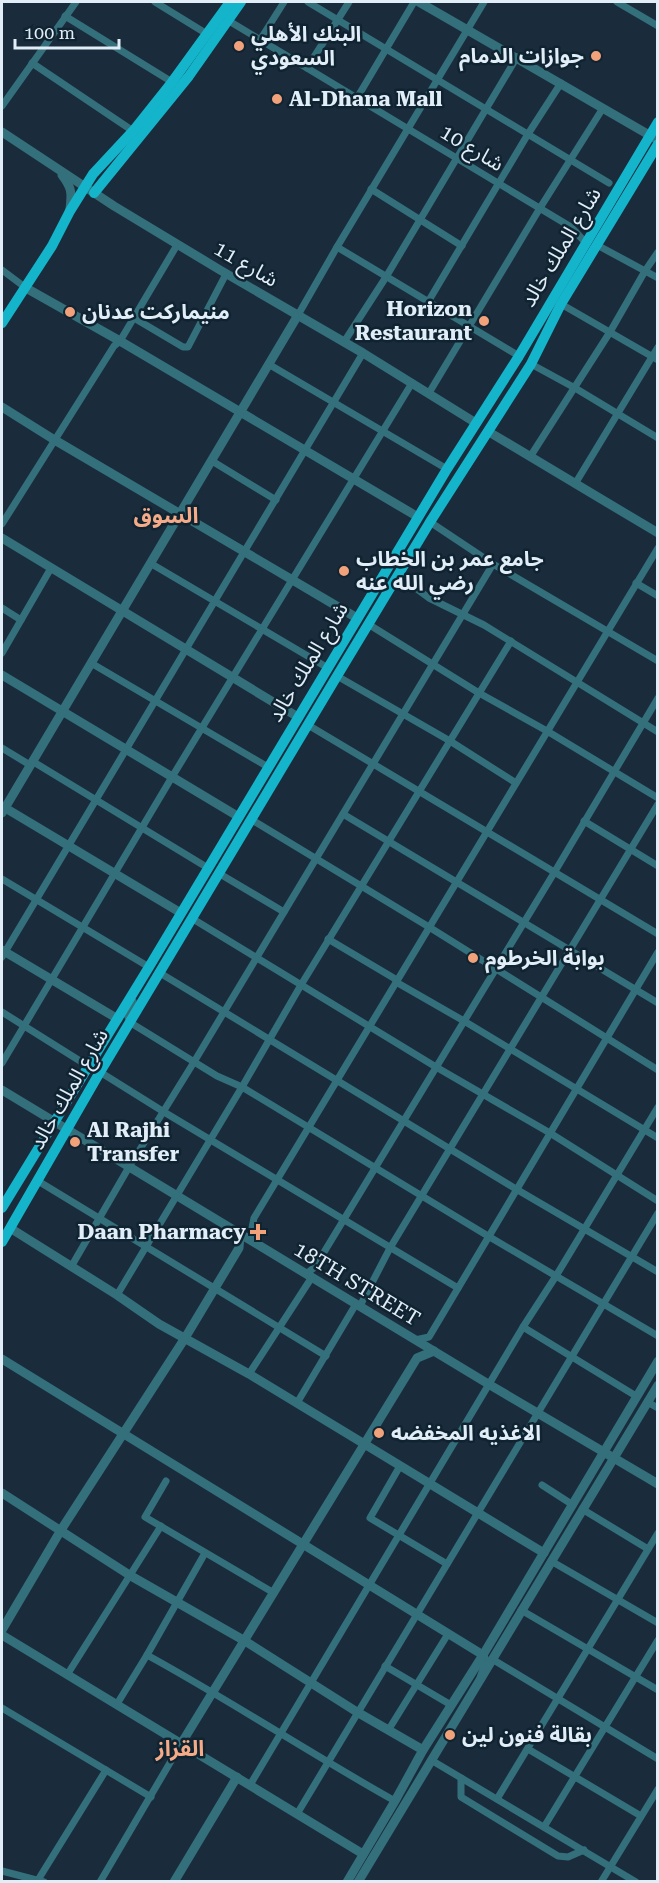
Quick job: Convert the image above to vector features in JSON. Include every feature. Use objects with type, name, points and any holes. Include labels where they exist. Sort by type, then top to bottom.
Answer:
[{"type":"main road","points":[[89,190],[93,174],[133,131],[230,2]]},
{"type":"main road","points":[[2,323],[52,246],[70,211],[189,76],[241,2]]},
{"type":"main road","name":"شارع الملك خالد","points":[[2,1208],[182,913],[447,469],[655,140],[657,122]]},
{"type":"main road","name":"شارع الملك خالد","points":[[2,1242],[100,1072],[193,920],[336,676],[430,522],[531,364],[591,244]]},
{"type":"main road","points":[[476,423],[489,432]]},
{"type":"street","points":[[2,106],[76,2]]},
{"type":"street","points":[[155,2],[207,34]]},
{"type":"street","points":[[229,21],[230,2]]},
{"type":"street","points":[[260,39],[284,2]]},
{"type":"street","points":[[308,2],[609,183]]},
{"type":"street","points":[[307,68],[349,2]]},
{"type":"street","points":[[357,98],[414,2]]},
{"type":"street","points":[[419,2],[517,57],[655,140]]},
{"type":"street","points":[[182,913],[2,809],[242,412],[371,189],[484,2]]},
{"type":"street","points":[[617,2],[657,26]]},
{"type":"street","points":[[65,16],[172,82]]},
{"type":"street","name":"شارع 10","points":[[229,21],[571,227],[591,244],[657,278]]},
{"type":"street","points":[[344,342],[386,277],[517,57]]},
{"type":"street","points":[[32,63],[133,131]]},
{"type":"street","points":[[428,302],[561,83]]},
{"type":"street","points":[[429,393],[603,108]]},
{"type":"street","name":"شارع 11","points":[[3,134],[177,245],[363,353],[476,423]]},
{"type":"street","points":[[57,168],[72,193],[70,211]]},
{"type":"street","points":[[371,189],[462,246]]},
{"type":"street","points":[[2,524],[53,439],[114,346],[120,341],[177,245]]},
{"type":"street","points":[[337,247],[519,356]]},
{"type":"street","points":[[530,456],[610,332],[657,252]]},
{"type":"street","points":[[2,270],[26,288],[242,412],[418,517]]},
{"type":"street","points":[[134,318],[183,347],[188,346],[226,274]]},
{"type":"street","points":[[561,304],[655,358]]},
{"type":"street","points":[[575,484],[617,414],[655,358],[657,347]]},
{"type":"street","points":[[118,1018],[3,952],[69,846],[363,353]]},
{"type":"street","points":[[531,364],[657,438]]},
{"type":"street","points":[[270,365],[447,469]]},
{"type":"street","points":[[2,1062],[141,828],[412,383]]},
{"type":"street","points":[[3,412],[53,439],[357,618]]},
{"type":"street","points":[[489,432],[657,534]]},
{"type":"street","points":[[212,461],[276,500]]},
{"type":"street","points":[[430,522],[493,564],[657,662]]},
{"type":"street","points":[[2,538],[298,717]]},
{"type":"street","points":[[254,1242],[252,1228],[254,1218],[657,548]]},
{"type":"street","points":[[150,563],[328,668]]},
{"type":"street","points":[[71,1267],[493,564]]},
{"type":"street","points":[[2,653],[51,568]]},
{"type":"street","points":[[398,575],[429,598],[484,625],[657,732]]},
{"type":"street","points":[[636,583],[657,596]]},
{"type":"street","points":[[2,608],[21,620]]},
{"type":"street","points":[[368,624],[479,693],[547,731],[657,798]]},
{"type":"street","points":[[117,1295],[328,939],[390,842],[511,641]]},
{"type":"street","points":[[91,663],[268,767]]},
{"type":"street","points":[[2,675],[239,817]]},
{"type":"street","points":[[336,676],[450,741],[516,783]]},
{"type":"street","points":[[249,1374],[554,873],[657,698]]},
{"type":"street","points":[[308,725],[657,934]]},
{"type":"street","points":[[2,748],[96,800],[208,868]]},
{"type":"street","points":[[297,1403],[358,1305],[657,804]]},
{"type":"street","points":[[343,814],[657,1003]]},
{"type":"street","points":[[252,820],[429,927],[657,1070]]},
{"type":"street","points":[[584,821],[657,866]]},
{"type":"street","points":[[220,874],[284,912]]},
{"type":"street","points":[[2,879],[149,967],[146,978],[127,1015],[130,1023],[217,1076],[242,1087],[657,1336]]},
{"type":"street","points":[[193,920],[550,1133],[657,1201]]},
{"type":"street","points":[[328,939],[657,1138]]},
{"type":"street","points":[[415,1340],[429,1337],[657,952]]},
{"type":"street","points":[[160,973],[657,1272]]},
{"type":"street","points":[[2,1012],[88,1066]]},
{"type":"street","points":[[100,1072],[458,1288]]},
{"type":"street","name":"18TH STREET","points":[[2,1090],[657,1484]]},
{"type":"street","points":[[250,1785],[657,1107]]},
{"type":"street","points":[[38,1181],[326,1356]]},
{"type":"street","points":[[297,1814],[657,1213]]},
{"type":"street","points":[[10,1228],[159,1323],[249,1374],[544,1553]]},
{"type":"street","points":[[2,1630],[61,1530],[185,1338],[239,1248],[240,1235]]},
{"type":"street","points":[[524,1327],[636,1396]]},
{"type":"street","points":[[100,1881],[212,1691],[245,1641],[417,1358],[434,1351]]},
{"type":"street","points":[[2,1359],[302,1545],[657,1759]]},
{"type":"street","points":[[347,1881],[451,1705],[521,1610],[551,1561],[604,1453],[657,1361]]},
{"type":"street","points":[[358,1881],[481,1678],[488,1657],[544,1553],[614,1458],[657,1385]]},
{"type":"street","points":[[647,1402],[657,1408]]},
{"type":"street","points":[[400,1466],[370,1518],[447,1564]]},
{"type":"street","points":[[166,1481],[145,1517],[274,1593]]},
{"type":"street","points":[[542,1485],[648,1549]]},
{"type":"street","points":[[2,1493],[131,1576],[245,1641],[311,1684],[423,1750]]},
{"type":"street","points":[[67,1675],[161,1526]]},
{"type":"street","points":[[497,1799],[657,1533]]},
{"type":"street","points":[[117,1704],[205,1553]]},
{"type":"street","points":[[551,1561],[657,1623]]},
{"type":"street","points":[[521,1610],[657,1690]]},
{"type":"street","points":[[389,1730],[448,1634]]},
{"type":"street","points":[[2,1635],[363,1854]]},
{"type":"street","points":[[544,1827],[657,1640]]},
{"type":"street","points":[[147,1655],[212,1691],[327,1763],[395,1801]]},
{"type":"street","points":[[385,1666],[451,1705]]},
{"type":"street","points":[[2,1708],[150,1797]]},
{"type":"street","points":[[528,1749],[641,1816]]},
{"type":"street","points":[[431,1760],[636,1881]]},
{"type":"street","points":[[2,1871],[42,1881],[106,1770]]},
{"type":"street","points":[[174,1881],[237,1777]]},
{"type":"street","points":[[461,1778],[461,1797],[558,1856],[568,1857],[584,1850]]},
{"type":"street","points":[[601,1881],[657,1789]]},
{"type":"place","name":"البنك الأهلي السعودي","points":[[239,46]]},
{"type":"place","name":"جوازات الدمام","points":[[596,56]]},
{"type":"place","name":"Al-Dhana Mall","points":[[277,99]]},
{"type":"place","name":"منيماركت عدنان","points":[[70,312]]},
{"type":"place","name":"Horizon Restaurant","points":[[484,321]]},
{"type":"place","name":"جامع عمر بن الخطاب رضي الله عنه","points":[[344,571]]},
{"type":"place","name":"بوابة الخرطوم","points":[[473,958]]},
{"type":"place","name":"Al Rajhi Transfer","points":[[75,1142]]},
{"type":"place","name":"Daan Pharmacy","points":[[258,1232]]},
{"type":"place","name":"الاغذيه المخفضه","points":[[379,1433]]},
{"type":"place","name":"بقالة فنون لين","points":[[450,1735]]},
{"type":"district","name":"السوق","points":[[166,515]]},
{"type":"district","name":"القزاز","points":[[180,1748]]}]
